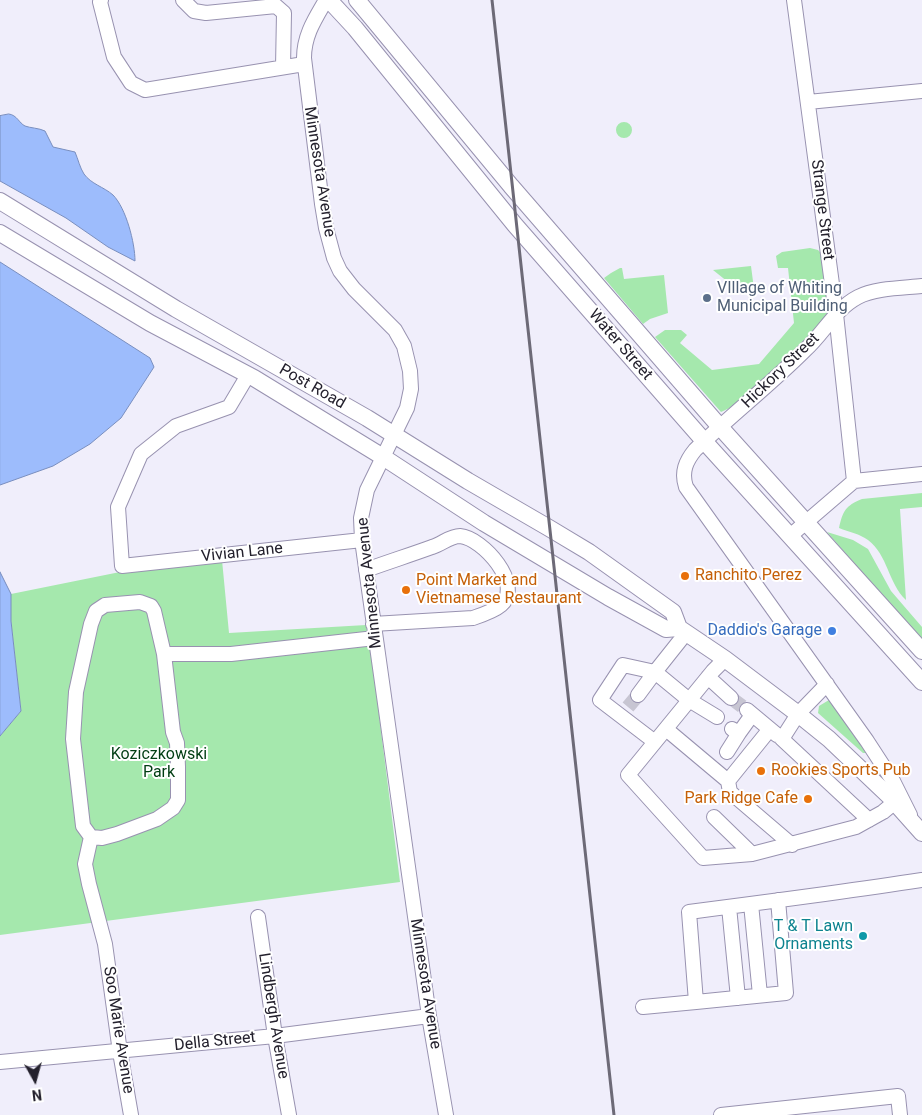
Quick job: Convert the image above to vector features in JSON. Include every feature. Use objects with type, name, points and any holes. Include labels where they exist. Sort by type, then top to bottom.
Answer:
[{"type":"main road","name":"Water Street","points":[[327,0],[355,28],[516,225],[704,441],[922,682]]},
{"type":"main road","name":"Water Street","points":[[357,0],[507,182],[720,427],[922,651]]},
{"type":"main road","name":"Post Road","points":[[0,200],[176,309],[359,413],[549,528],[622,575],[673,612],[682,631]]},
{"type":"main road","name":"Post Road","points":[[0,233],[150,323],[248,375],[608,597],[666,629],[682,631]]},
{"type":"main road","points":[[682,631],[725,659],[829,739],[895,802],[918,827]]},
{"type":"street","points":[[101,0],[114,57],[131,83],[145,90],[304,64]]},
{"type":"street","points":[[183,0],[194,11],[206,13],[276,6],[284,13],[283,67]]},
{"type":"street","name":"Minnesota Avenue","points":[[327,0],[308,32],[304,48],[304,64],[326,228],[334,258],[340,270],[354,289],[395,330],[404,346],[411,380],[408,408],[367,490],[361,518],[362,540],[429,1016],[446,1115]]},
{"type":"street","name":"Strange Street","points":[[794,0],[836,314],[854,481]]},
{"type":"street","points":[[808,102],[922,91]]},
{"type":"street","name":"Hickory Street","points":[[918,827],[893,781],[827,684],[686,487],[684,478],[686,464],[695,450],[807,349],[836,314],[860,296],[884,290],[922,286]]},
{"type":"street","name":"Vivian Lane","points":[[248,375],[229,407],[176,426],[141,454],[118,507],[122,566],[362,540]]},
{"type":"street","points":[[790,536],[854,481],[922,474]]},
{"type":"street","points":[[164,654],[231,654],[374,631],[473,618],[502,604],[508,587],[502,569],[492,555],[471,538],[459,536],[446,540],[434,547],[366,570]]},
{"type":"street","points":[[140,602],[151,606],[154,611],[164,654],[173,732],[177,743],[178,800],[171,810],[157,819],[108,837],[91,837],[83,826],[73,740],[76,692],[91,624],[96,611],[105,605],[140,602]]},
{"type":"street","points":[[638,695],[682,631]]},
{"type":"street","points":[[725,659],[628,775],[703,858],[752,854],[856,827],[883,812],[895,802]]},
{"type":"street","points":[[655,742],[625,711],[600,700],[623,665],[655,672],[689,700],[717,718]]},
{"type":"street","points":[[708,678],[731,698]]},
{"type":"street","points":[[782,740],[798,714],[827,684]]},
{"type":"street","points":[[727,752],[736,731],[750,712],[868,820]]},
{"type":"street","points":[[666,729],[728,781],[730,792],[792,845]]},
{"type":"street","points":[[728,781],[770,729]]},
{"type":"street","points":[[714,817],[752,854]]},
{"type":"street","name":"Soo Marie Avenue","points":[[91,837],[85,864],[105,944],[131,1115]]},
{"type":"street","points":[[696,1002],[689,912],[922,880]]},
{"type":"street","points":[[643,1007],[786,993],[778,900]]},
{"type":"street","points":[[751,904],[760,995]]},
{"type":"street","points":[[729,907],[738,998]]},
{"type":"street","name":"Lindbergh Avenue","points":[[258,917],[275,1036],[289,1115]]},
{"type":"street","name":"Della Street","points":[[0,1062],[275,1036],[429,1016]]},
{"type":"street","points":[[721,1115],[809,1110],[898,1096],[900,1115]]},
{"type":"green space","points":[[621,122],[627,122],[632,127],[630,136],[621,138],[616,133],[616,127]]},
{"type":"green space","points":[[810,248],[818,250],[823,255],[830,308],[827,318],[818,330],[734,406],[721,412],[655,337],[665,330],[681,330],[687,335],[680,343],[712,370],[759,364],[794,323],[788,268],[778,268],[776,256],[782,252]]},
{"type":"green space","points":[[751,266],[754,289],[738,290],[713,270]]},
{"type":"green space","points":[[622,268],[624,279],[664,275],[668,313],[650,319],[643,324],[604,278]]},
{"type":"green space","points":[[922,493],[922,507],[900,509],[906,600],[895,586],[875,546],[862,536],[839,528],[842,517],[848,507],[862,499]]},
{"type":"green space","points":[[827,532],[853,540],[868,549],[891,591],[922,627],[922,641]]},
{"type":"green space","name":"Koziczkowski Park","points":[[222,560],[229,633],[366,625],[371,651],[400,882],[0,935],[0,736],[21,711],[11,621],[11,594],[120,572]]},
{"type":"green space","points":[[829,700],[867,753],[863,753],[818,713],[819,706]]},
{"type":"water","points":[[9,114],[25,126],[45,131],[53,147],[75,152],[84,174],[113,195],[122,208],[129,226],[135,261],[108,247],[66,218],[0,181],[0,116]]},
{"type":"water","points":[[0,262],[150,358],[154,367],[121,418],[90,444],[53,466],[0,485]]},
{"type":"water","points":[[0,572],[11,594],[11,621],[21,711],[0,736]]},
{"type":"tunnel","points":[[628,707],[638,695]]},
{"type":"tunnel","points":[[731,698],[747,710]]},
{"type":"railway","points":[[492,0],[614,1115]]},
{"type":"place","name":"VIllage of Whiting Municipal Building","points":[[707,298]]},
{"type":"place","name":"Ranchito Perez","points":[[685,576]]},
{"type":"place","name":"Point Market and Vietnamese Restaurant","points":[[406,590]]},
{"type":"place","name":"Daddio's Garage","points":[[832,631]]},
{"type":"place","name":"Rookies Sports Pub","points":[[761,771]]},
{"type":"place","name":"Park Ridge Cafe","points":[[808,799]]},
{"type":"place","name":"T & T Lawn Ornaments","points":[[863,936]]}]
